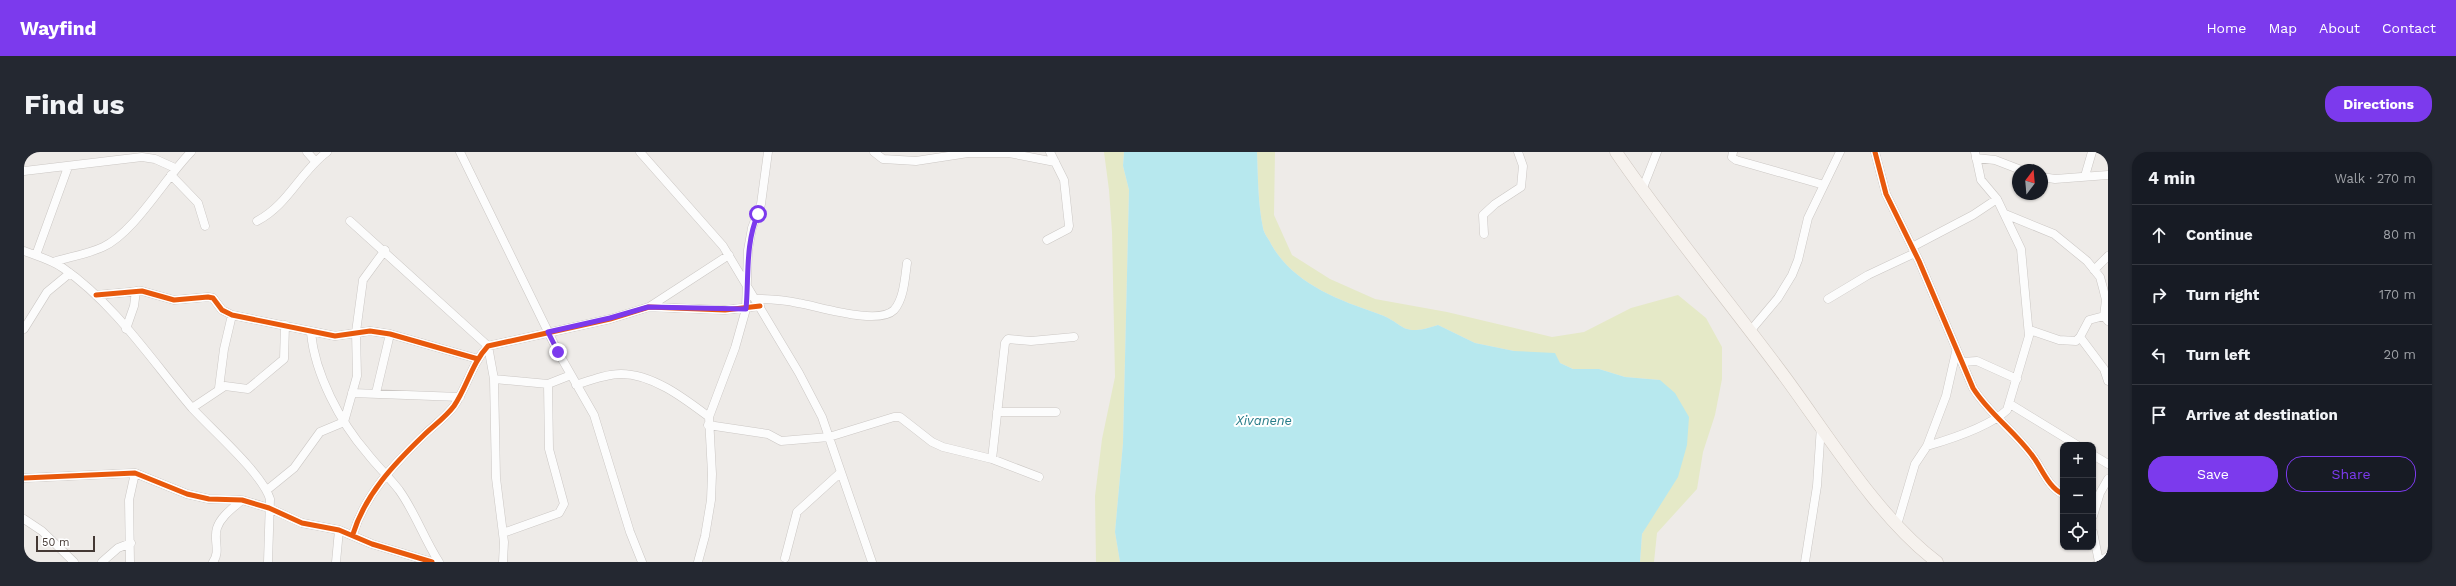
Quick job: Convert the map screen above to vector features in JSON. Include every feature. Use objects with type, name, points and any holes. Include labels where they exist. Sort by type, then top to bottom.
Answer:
[{"type":"main road","points":[[1616,152],[1642,190],[1751,330],[1897,524],[1925,553],[1937,562]]},
{"type":"street","points":[[53,262],[93,251],[113,241],[134,221],[191,152]]},
{"type":"street","points":[[307,152],[315,161]]},
{"type":"street","points":[[257,221],[282,203],[315,161],[327,152]]},
{"type":"street","points":[[460,152],[548,332],[594,416],[630,532],[642,562]]},
{"type":"street","points":[[640,152],[729,255],[799,373],[829,437],[840,473],[872,562]]},
{"type":"street","points":[[698,562],[705,536],[710,500],[712,474],[709,421],[735,348],[746,309],[748,286],[748,250],[752,228],[761,204],[768,152]]},
{"type":"street","points":[[874,152],[883,159],[916,161],[968,153],[1009,153],[1055,162]]},
{"type":"street","points":[[1047,240],[1068,229],[1069,226],[1064,180],[1050,152]]},
{"type":"street","points":[[1484,234],[1483,215],[1487,210],[1521,187],[1523,166],[1518,152]]},
{"type":"street","points":[[1642,190],[1657,152]]},
{"type":"street","points":[[1733,152],[1732,157],[1736,160],[1824,185]]},
{"type":"street","points":[[1751,330],[1778,298],[1792,275],[1798,260],[1804,227],[1840,152]]},
{"type":"street","points":[[1875,152],[1886,194],[1913,250],[1956,352],[1979,397],[2018,438],[2054,487],[2060,492]]},
{"type":"street","points":[[2086,176],[2092,152]]},
{"type":"street","points":[[1927,446],[1948,440],[1998,418],[2010,404],[2030,330],[2026,312],[2021,249],[1997,199],[1981,180],[1975,155],[2012,167]]},
{"type":"street","points":[[24,171],[68,167],[142,157],[155,159],[173,172],[198,203],[205,226]]},
{"type":"street","points":[[36,255],[68,167]]},
{"type":"street","points":[[2048,178],[2055,179],[2108,175]]},
{"type":"street","points":[[1828,299],[1853,283],[1978,212],[1997,199]]},
{"type":"street","points":[[2005,214],[2059,237],[2100,277],[2106,300],[2106,318],[2089,320],[2080,338],[2076,341],[2066,341],[2030,330]]},
{"type":"street","points":[[350,221],[385,250],[488,346],[494,379],[496,478],[503,533],[503,562]]},
{"type":"street","points":[[24,250],[53,262],[70,273],[96,295],[126,328],[192,408],[257,476],[267,490],[270,499],[268,562]]},
{"type":"street","points":[[344,422],[358,368],[356,332],[363,280],[385,250]]},
{"type":"street","points":[[353,534],[365,504],[387,475],[413,446],[444,418],[460,397],[478,359],[488,346],[610,318],[648,307],[729,255]]},
{"type":"street","points":[[2094,270],[2108,256]]},
{"type":"street","points":[[648,307],[746,309],[758,302],[800,303],[841,314],[887,314],[897,306],[903,289],[907,263]]},
{"type":"street","points":[[24,329],[27,316],[47,292],[70,273]]},
{"type":"street","points":[[96,295],[136,291],[150,292],[174,300],[213,298],[222,310],[232,315],[285,325],[311,333],[335,336],[370,331],[390,334],[478,359]]},
{"type":"street","points":[[126,328],[134,306],[136,291]]},
{"type":"street","points":[[219,388],[227,332],[232,315]]},
{"type":"street","points":[[192,408],[224,386],[247,390],[284,359],[285,325]]},
{"type":"street","points":[[311,333],[312,349],[319,368],[344,422],[366,453],[387,475],[407,503],[438,562]]},
{"type":"street","points":[[376,393],[390,334]]},
{"type":"street","points":[[992,459],[1005,343],[1008,339],[1031,341],[1074,336]]},
{"type":"street","points":[[2080,338],[2104,369],[2108,381]]},
{"type":"street","points":[[1897,524],[1915,464],[1927,446],[1946,396],[1956,352]]},
{"type":"street","points":[[1962,362],[1977,361],[2017,380]]},
{"type":"street","points":[[576,384],[606,376],[622,374],[642,377],[659,384],[709,421],[768,434],[781,441],[829,437],[894,417],[900,417],[932,442],[943,447],[992,459],[1039,477]]},
{"type":"street","points":[[494,379],[548,384],[571,375]]},
{"type":"street","points":[[503,533],[559,513],[564,504],[549,449],[548,384]]},
{"type":"street","points":[[352,393],[460,397]]},
{"type":"street","points":[[2010,404],[2072,442]]},
{"type":"street","points":[[997,412],[1056,412]]},
{"type":"street","points":[[267,490],[294,468],[320,432],[344,422]]},
{"type":"street","points":[[1805,562],[1817,486],[1821,425]]},
{"type":"street","points":[[2096,457],[2108,464]]},
{"type":"street","points":[[130,562],[131,543],[129,500],[135,472]]},
{"type":"street","points":[[24,478],[135,472],[199,497],[242,500],[269,508],[302,523],[353,534],[372,544],[432,562]]},
{"type":"street","points":[[785,558],[797,512],[840,473]]},
{"type":"street","points":[[2094,514],[2100,493],[2108,479]]},
{"type":"street","points":[[213,562],[217,548],[217,528],[228,512],[242,500]]},
{"type":"street","points":[[24,519],[42,531],[74,562]]},
{"type":"street","points":[[336,562],[339,530]]},
{"type":"street","points":[[102,562],[118,548],[131,543]]},
{"type":"street","points":[[2096,547],[2099,562],[2108,556]]},
{"type":"green space","points":[[1104,152],[1124,152],[1123,166],[1129,190],[1123,443],[1115,532],[1120,562],[1096,562],[1095,496],[1102,439],[1115,377],[1112,232]]},
{"type":"green space","points":[[1257,152],[1275,152],[1274,215],[1292,255],[1330,279],[1375,299],[1447,312],[1552,337],[1584,332],[1631,308],[1678,295],[1706,318],[1722,347],[1722,379],[1715,415],[1703,452],[1697,489],[1657,533],[1654,562],[1640,562],[1642,534],[1656,508],[1660,380],[1625,377],[1599,369],[1573,369],[1560,363],[1475,343],[1438,325],[1425,329],[1409,330],[1386,317],[1346,302],[1317,288],[1303,279],[1280,258],[1264,232],[1259,200]]},
{"type":"water","name":"Xivanene","points":[[1124,152],[1257,152],[1261,219],[1264,232],[1280,258],[1303,279],[1317,288],[1346,302],[1386,317],[1404,328],[1416,330],[1438,325],[1475,343],[1514,351],[1555,353],[1560,363],[1573,369],[1599,369],[1625,377],[1660,380],[1675,393],[1689,417],[1687,445],[1678,477],[1642,534],[1640,562],[1120,562],[1115,532],[1123,443],[1129,190],[1123,166]]},
{"type":"cycle path","points":[[1875,152],[1886,194],[1919,261],[1973,388],[1979,397],[2027,449],[2046,478],[2060,492]]},
{"type":"cycle path","points":[[96,295],[142,291],[174,300],[208,297],[213,298],[222,310],[232,315],[335,336],[370,331],[390,334],[478,359]]},
{"type":"cycle path","points":[[353,534],[365,506],[381,481],[401,458],[454,406],[459,399],[474,367],[488,346],[610,319],[649,307],[725,310],[760,306]]},
{"type":"cycle path","points":[[24,478],[135,473],[187,494],[209,499],[242,500],[269,508],[302,523],[339,530],[372,544],[432,562]]},
{"type":"route","points":[[558,352],[548,332],[610,318],[648,307],[725,310],[746,309],[748,286],[748,250],[752,228],[758,214]]}]
